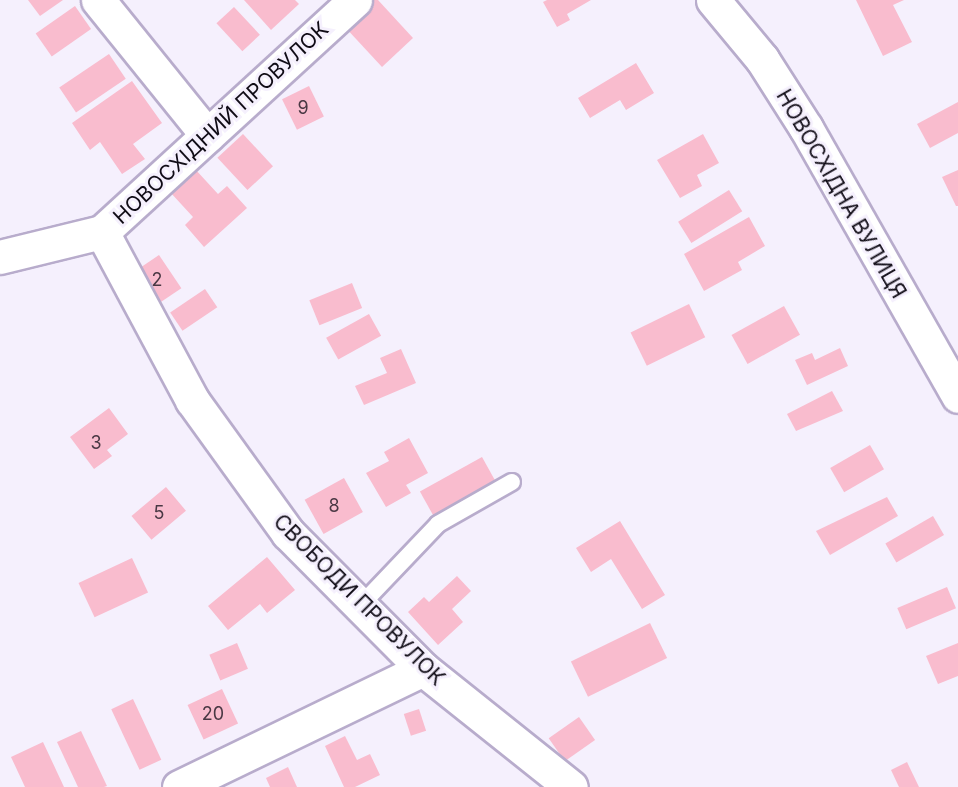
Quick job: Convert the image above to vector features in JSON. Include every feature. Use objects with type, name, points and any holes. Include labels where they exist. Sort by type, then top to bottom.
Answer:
[{"type":"street","points":[[98,0],[207,135]]},
{"type":"street","name":"НОВОСХІДНИЙ ПРОВУЛОК","points":[[5,248],[102,232],[355,0]]},
{"type":"street","name":"НОВОСХІДНА ВУЛИЦЯ","points":[[713,0],[762,59],[806,128],[958,396]]},
{"type":"street","name":"СВОБОДИ ПРОВУЛОК","points":[[102,232],[192,400],[237,468],[288,533],[423,669],[571,787]]},
{"type":"street","points":[[179,787],[423,669]]},
{"type":"lane","points":[[360,606],[438,524],[512,482]]},
{"type":"building","points":[[28,0],[63,0],[40,16]]},
{"type":"building","points":[[244,0],[295,0],[299,4],[271,30]]},
{"type":"building","points":[[373,0],[378,0],[413,38],[382,67],[344,26]]},
{"type":"building","points":[[591,0],[567,14],[570,20],[557,27],[543,2]]},
{"type":"building","points":[[856,0],[904,0],[893,5],[912,42],[883,56]]},
{"type":"building","points":[[75,6],[91,29],[52,56],[36,34]]},
{"type":"building","points":[[234,7],[260,35],[242,51],[216,23]]},
{"type":"building","points":[[109,54],[126,79],[76,112],[59,88]]},
{"type":"building","points":[[636,63],[654,93],[626,110],[620,100],[590,118],[578,98]]},
{"type":"building","points":[[132,81],[162,123],[133,144],[145,159],[122,174],[100,142],[90,150],[72,123]]},
{"type":"building","points":[[309,86],[324,117],[297,130],[282,99]]},
{"type":"building","points":[[958,102],[958,133],[930,148],[917,124]]},
{"type":"building","points":[[243,134],[273,166],[247,190],[217,158]]},
{"type":"building","points":[[703,134],[719,163],[697,175],[702,186],[680,198],[657,160]]},
{"type":"building","points":[[195,169],[218,194],[227,186],[247,208],[204,247],[185,225],[193,217],[170,192]]},
{"type":"building","points":[[958,170],[958,206],[956,206],[942,177]]},
{"type":"building","points":[[729,190],[742,211],[691,243],[678,222]]},
{"type":"building","points":[[749,217],[765,246],[738,262],[742,270],[704,291],[684,254]]},
{"type":"building","points":[[159,255],[181,288],[155,306],[132,273]]},
{"type":"building","points":[[352,283],[362,308],[319,325],[309,300]]},
{"type":"building","points":[[205,289],[217,307],[182,331],[170,312]]},
{"type":"building","points":[[689,304],[705,337],[647,366],[631,332]]},
{"type":"building","points":[[784,306],[800,335],[748,364],[732,335]]},
{"type":"building","points":[[369,314],[381,336],[338,360],[326,338]]},
{"type":"building","points":[[840,348],[848,366],[807,385],[795,360],[812,353],[815,360]]},
{"type":"building","points":[[401,349],[416,383],[364,405],[355,386],[387,373],[380,358]]},
{"type":"building","points":[[832,391],[843,411],[796,431],[787,414]]},
{"type":"building","points":[[109,408],[128,434],[107,450],[112,456],[94,469],[70,437]]},
{"type":"building","points":[[409,438],[428,473],[406,485],[411,493],[386,507],[366,473],[389,461],[384,452]]},
{"type":"building","points":[[870,445],[884,469],[844,492],[830,468]]},
{"type":"building","points":[[482,457],[496,482],[434,517],[420,491]]},
{"type":"building","points":[[344,478],[363,512],[324,534],[305,500]]},
{"type":"building","points":[[166,487],[186,511],[151,540],[132,516]]},
{"type":"building","points":[[887,497],[898,516],[830,555],[816,531]]},
{"type":"building","points":[[933,516],[944,535],[896,563],[885,544]]},
{"type":"building","points":[[620,521],[665,595],[642,609],[611,559],[591,572],[576,548]]},
{"type":"building","points":[[267,557],[295,590],[267,613],[260,604],[228,630],[208,606]]},
{"type":"building","points":[[132,558],[148,592],[95,617],[79,583]]},
{"type":"building","points":[[457,576],[471,591],[452,609],[463,622],[438,645],[408,612],[424,597],[429,602]]},
{"type":"building","points":[[947,587],[956,608],[906,629],[897,608]]},
{"type":"building","points":[[650,623],[667,658],[588,697],[571,662]]},
{"type":"building","points":[[237,643],[248,669],[220,680],[209,655]]},
{"type":"building","points":[[958,643],[958,676],[938,684],[926,656]]},
{"type":"building","points":[[222,689],[238,723],[204,739],[188,705]]},
{"type":"building","points":[[133,699],[161,760],[140,770],[111,709]]},
{"type":"building","points":[[419,709],[426,731],[411,736],[404,714]]},
{"type":"building","points":[[579,717],[595,740],[565,761],[549,738]]},
{"type":"building","points":[[81,731],[107,786],[78,787],[57,742]]},
{"type":"building","points":[[345,736],[357,760],[370,754],[380,775],[355,787],[344,787],[325,746]]},
{"type":"building","points":[[43,742],[64,787],[25,787],[11,757]]},
{"type":"building","points":[[907,762],[919,787],[899,787],[891,770]]},
{"type":"building","points":[[288,767],[297,787],[270,787],[266,778]]}]
